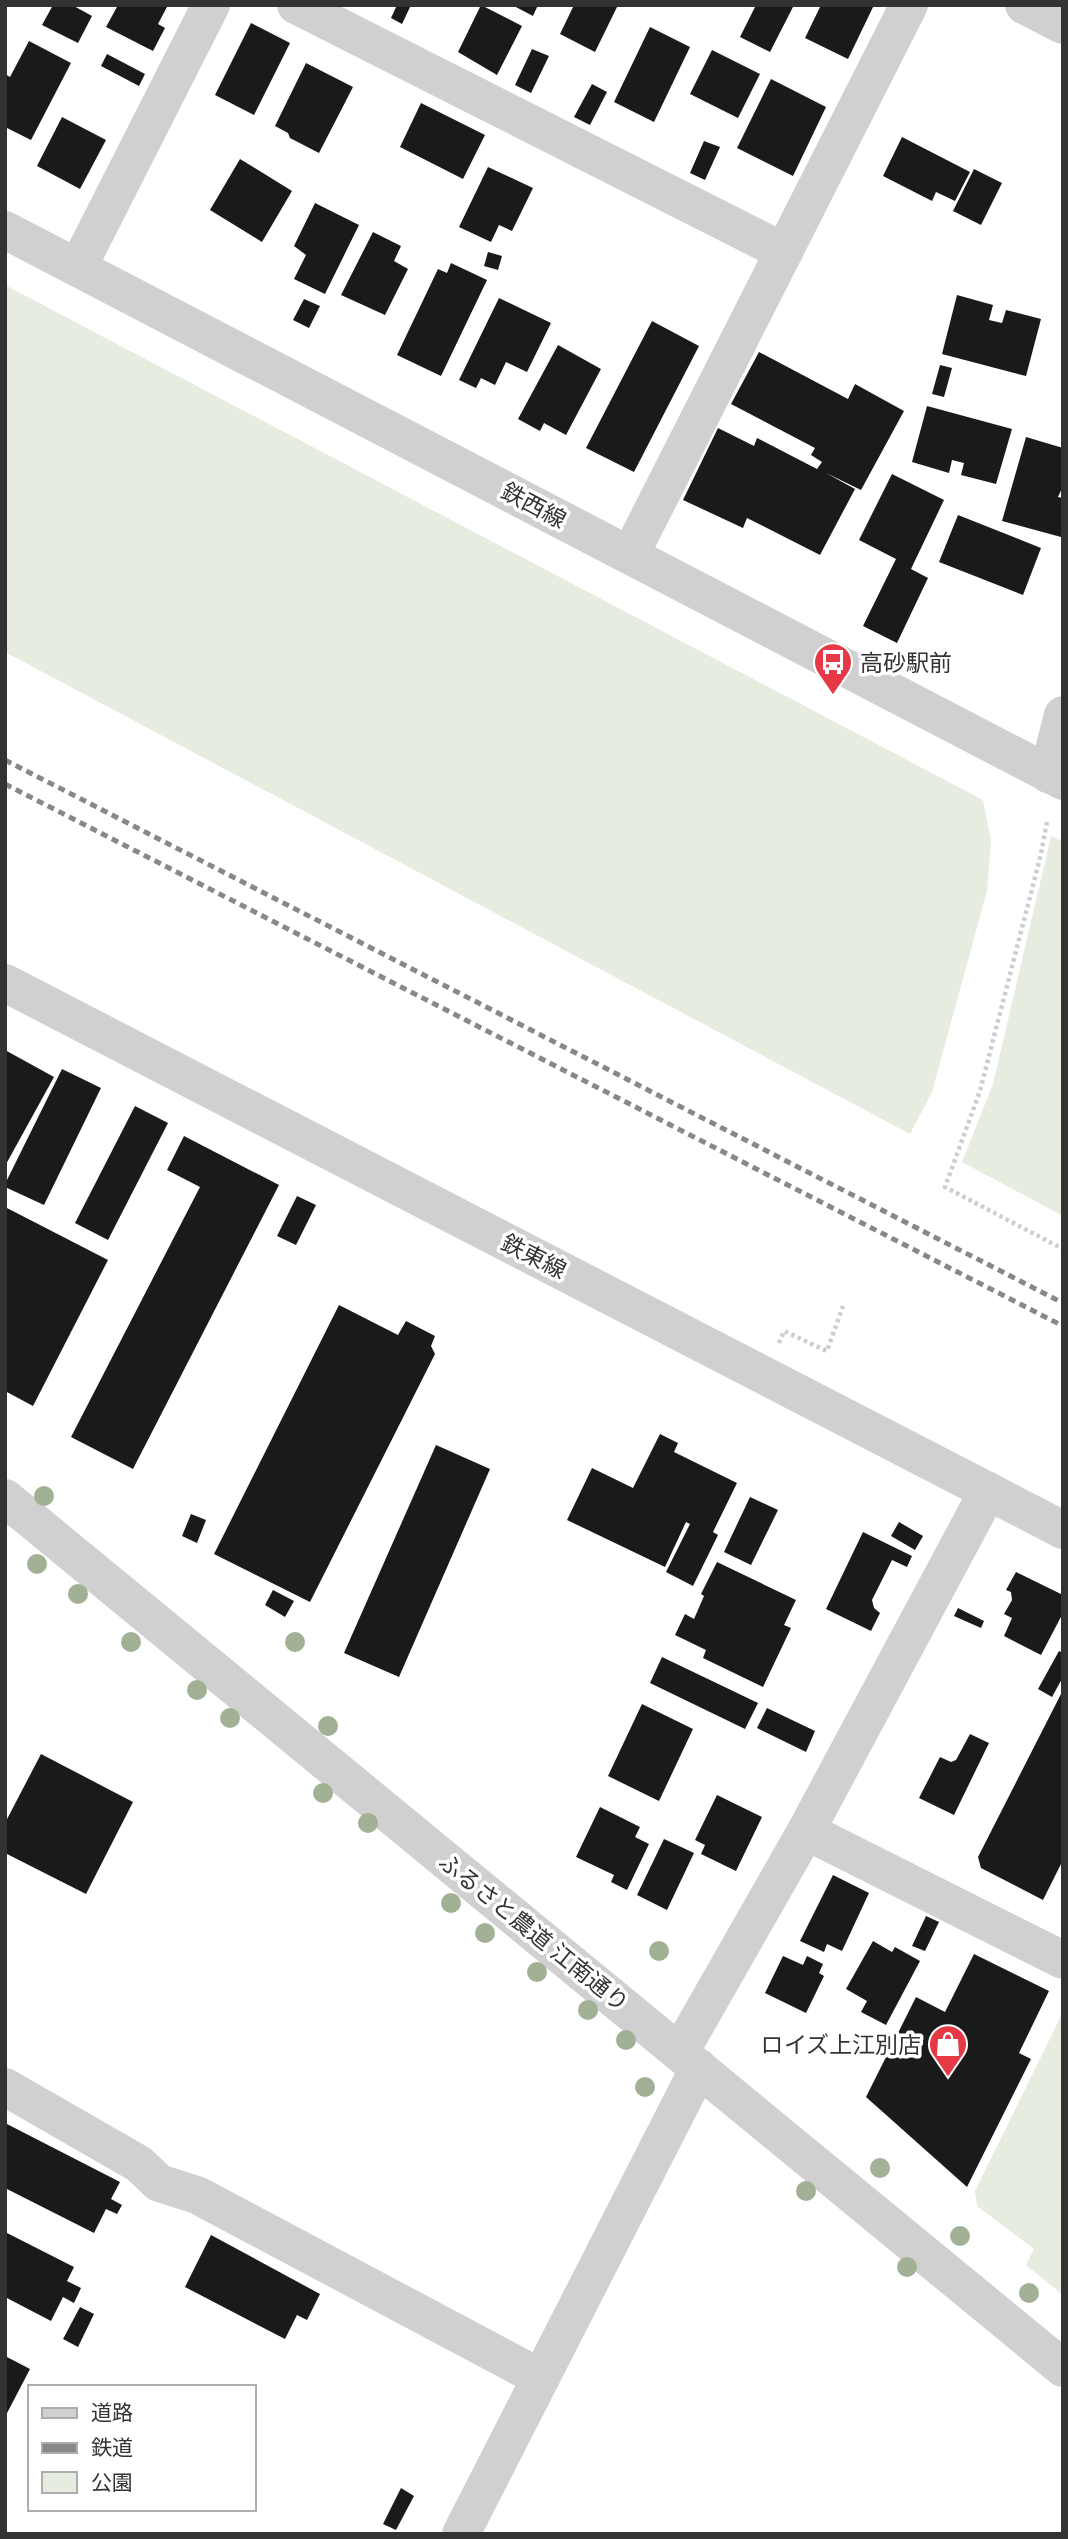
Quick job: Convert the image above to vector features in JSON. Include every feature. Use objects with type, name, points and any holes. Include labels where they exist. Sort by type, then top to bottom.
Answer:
[{"type":"street","points":[[78,267],[211,5]]},
{"type":"street","points":[[296,5],[784,252]]},
{"type":"street","points":[[630,555],[909,5]]},
{"type":"street","points":[[1024,5],[1063,25]]},
{"type":"street","name":"鉄西線","points":[[5,230],[1055,778]]},
{"type":"street","points":[[1055,778],[1063,715]]},
{"type":"street","name":"鉄東線","points":[[5,983],[1063,1530]]},
{"type":"street","points":[[461,2534],[541,2378],[690,2060],[806,1831],[988,1491]]},
{"type":"street","name":"ふるさと農道 江南通り","points":[[5,1498],[1063,2368]]},
{"type":"street","points":[[806,1831],[1063,1960]]},
{"type":"street","points":[[5,2087],[139,2164],[159,2183],[197,2195],[541,2378]]},
{"type":"path","points":[[1047,822],[1041,855],[980,1091],[945,1187],[1063,1249]]},
{"type":"path","points":[[784,1331],[827,1351],[844,1306]]},
{"type":"green space","points":[[5,285],[983,800],[991,841],[987,891],[932,1092],[910,1134],[5,652]]},
{"type":"green space","points":[[1051,836],[1063,842],[1063,1216],[962,1162],[993,1084]]},
{"type":"green space","points":[[1063,2012],[1063,2295],[1026,2265],[1034,2249],[977,2206],[975,2191]]},
{"type":"building","points":[[53,5],[72,5],[92,16],[78,43],[42,25]]},
{"type":"building","points":[[118,5],[168,5],[158,24],[165,28],[153,51],[106,27]]},
{"type":"building","points":[[397,5],[411,5],[402,24],[391,18]]},
{"type":"building","points":[[481,5],[522,26],[497,75],[458,52]]},
{"type":"building","points":[[512,5],[538,5],[533,16]]},
{"type":"building","points":[[574,5],[618,5],[595,52],[560,34]]},
{"type":"building","points":[[756,5],[794,5],[770,52],[740,37]]},
{"type":"building","points":[[821,5],[874,5],[848,59],[805,38]]},
{"type":"building","points":[[251,23],[290,43],[254,115],[215,95]]},
{"type":"building","points":[[650,27],[690,47],[654,122],[614,102]]},
{"type":"building","points":[[29,41],[71,63],[31,140],[5,127],[5,74],[10,77]]},
{"type":"building","points":[[532,49],[549,56],[531,93],[515,85]]},
{"type":"building","points":[[712,50],[760,74],[738,118],[690,94]]},
{"type":"building","points":[[107,54],[145,74],[139,86],[101,66]]},
{"type":"building","points":[[306,63],[353,87],[319,153],[290,138],[288,133],[275,126]]},
{"type":"building","points":[[771,79],[826,107],[793,176],[737,148]]},
{"type":"building","points":[[592,84],[607,92],[590,125],[574,117]]},
{"type":"building","points":[[421,103],[485,135],[463,179],[400,147]]},
{"type":"building","points":[[62,117],[106,140],[80,189],[37,166]]},
{"type":"building","points":[[902,137],[970,172],[955,201],[936,192],[932,201],[883,176]]},
{"type":"building","points":[[704,141],[720,147],[705,180],[690,173]]},
{"type":"building","points":[[240,159],[292,191],[262,242],[210,210]]},
{"type":"building","points":[[488,167],[533,188],[512,231],[499,225],[491,242],[459,227]]},
{"type":"building","points":[[974,169],[1002,183],[981,225],[953,211]]},
{"type":"building","points":[[315,203],[359,225],[325,294],[294,279],[306,255],[294,246]]},
{"type":"building","points":[[373,232],[401,246],[394,261],[408,269],[385,315],[341,295]]},
{"type":"building","points":[[488,252],[502,256],[498,270],[484,266]]},
{"type":"building","points":[[451,263],[487,280],[441,376],[397,355],[438,269],[447,273]]},
{"type":"building","points":[[957,295],[993,305],[989,320],[1002,323],[1006,310],[1041,319],[1026,376],[942,354]]},
{"type":"building","points":[[499,298],[551,323],[527,372],[506,362],[495,385],[481,378],[476,388],[459,380]]},
{"type":"building","points":[[304,299],[320,306],[309,328],[293,320]]},
{"type":"building","points":[[652,321],[699,346],[634,472],[586,448]]},
{"type":"building","points":[[558,345],[601,369],[566,435],[544,423],[540,431],[518,419]]},
{"type":"building","points":[[759,352],[848,399],[855,384],[904,411],[861,490],[826,473],[855,489],[820,555],[747,518],[743,528],[683,500],[718,428],[754,446],[757,438],[817,469],[822,462],[811,455],[815,448],[731,404]]},
{"type":"building","points":[[940,365],[952,368],[944,397],[932,394]]},
{"type":"building","points":[[927,406],[1012,429],[996,484],[961,475],[964,463],[952,460],[949,473],[912,462]]},
{"type":"building","points":[[1026,437],[1063,448],[1063,486],[1058,497],[1063,498],[1061,537],[1002,521]]},
{"type":"building","points":[[892,474],[944,500],[911,569],[928,578],[897,643],[863,626],[896,559],[859,540]]},
{"type":"building","points":[[958,515],[1041,548],[1023,595],[939,562]]},
{"type":"building","points":[[5,1050],[54,1077],[5,1166]]},
{"type":"building","points":[[62,1069],[101,1088],[44,1205],[5,1187],[5,1184]]},
{"type":"building","points":[[135,1106],[168,1123],[108,1240],[75,1223]]},
{"type":"building","points":[[184,1136],[279,1185],[133,1469],[71,1437],[200,1187],[167,1170]]},
{"type":"building","points":[[297,1196],[316,1205],[296,1245],[277,1236]]},
{"type":"building","points":[[5,1207],[108,1260],[33,1406],[5,1391]]},
{"type":"building","points":[[339,1305],[398,1335],[406,1321],[435,1336],[431,1346],[435,1354],[310,1602],[214,1554]]},
{"type":"building","points":[[660,1434],[678,1443],[674,1452],[737,1483],[713,1532],[718,1535],[693,1586],[666,1572],[690,1524],[686,1522],[665,1567],[567,1520],[592,1468],[633,1488]]},
{"type":"building","points":[[436,1445],[490,1469],[399,1677],[344,1653]]},
{"type":"building","points":[[750,1497],[778,1510],[751,1565],[724,1552]]},
{"type":"building","points":[[191,1514],[206,1520],[197,1543],[182,1536]]},
{"type":"building","points":[[899,1522],[923,1536],[915,1550],[891,1536]]},
{"type":"building","points":[[863,1532],[912,1556],[907,1567],[892,1560],[872,1600],[874,1608],[880,1613],[871,1631],[826,1609]]},
{"type":"building","points":[[717,1562],[796,1600],[784,1625],[791,1628],[763,1687],[703,1658],[706,1650],[675,1635],[685,1614],[694,1619],[704,1596],[701,1594]]},
{"type":"building","points":[[1016,1572],[1063,1595],[1063,1613],[1041,1655],[1004,1636],[1012,1618],[1004,1614],[1012,1600],[1011,1592],[1006,1590]]},
{"type":"building","points":[[273,1590],[294,1601],[285,1617],[265,1605]]},
{"type":"building","points":[[958,1608],[984,1621],[981,1628],[954,1616]]},
{"type":"building","points":[[1059,1651],[1063,1653],[1063,1677],[1052,1697],[1038,1689]]},
{"type":"building","points":[[662,1657],[758,1703],[745,1729],[650,1683]]},
{"type":"building","points":[[1063,1690],[1063,1860],[1043,1900],[981,1868],[978,1857]]},
{"type":"building","points":[[642,1704],[693,1729],[659,1801],[608,1776]]},
{"type":"building","points":[[767,1708],[815,1731],[806,1752],[757,1728]]},
{"type":"building","points":[[970,1734],[989,1743],[954,1815],[919,1798],[940,1757],[951,1762],[956,1760]]},
{"type":"building","points":[[41,1754],[133,1802],[86,1894],[5,1853],[5,1823]]},
{"type":"building","points":[[717,1795],[762,1817],[736,1871],[701,1854],[705,1845],[695,1840]]},
{"type":"building","points":[[600,1807],[640,1827],[635,1837],[649,1844],[627,1890],[611,1882],[614,1875],[576,1857]]},
{"type":"building","points":[[664,1839],[694,1853],[667,1910],[637,1895]]},
{"type":"building","points":[[833,1875],[869,1893],[842,1951],[827,1944],[824,1952],[800,1941]]},
{"type":"building","points":[[926,1916],[939,1922],[925,1951],[912,1946]]},
{"type":"building","points":[[873,1941],[892,1952],[895,1947],[920,1961],[886,2025],[861,2012],[867,2001],[846,1989]]},
{"type":"building","name":"ロイズ上江別店","points":[[974,1954],[1049,1991],[1019,2053],[1031,2059],[967,2187],[866,2097],[916,1997],[945,2012]]},
{"type":"building","points":[[783,1956],[803,1965],[807,1956],[823,1964],[819,1973],[824,1976],[806,2013],[765,1993]]},
{"type":"building","points":[[5,2123],[120,2182],[111,2199],[122,2205],[117,2214],[106,2209],[94,2233],[5,2188]]},
{"type":"building","points":[[5,2232],[74,2267],[67,2281],[81,2288],[74,2303],[63,2297],[51,2321],[5,2297]]},
{"type":"building","points":[[211,2235],[320,2294],[307,2320],[297,2315],[285,2339],[185,2287]]},
{"type":"building","points":[[80,2307],[94,2314],[78,2347],[63,2339]]},
{"type":"building","points":[[5,2356],[30,2369],[5,2417]]},
{"type":"building","points":[[401,2488],[414,2496],[396,2530],[383,2524]]},
{"type":"railway","points":[[5,760],[1063,1303]]},
{"type":"railway","points":[[5,784],[1063,1326]]},
{"type":"place","name":"高砂駅前","points":[[833,696]]},
{"type":"place","name":"ロイズ上江別店","points":[[948,2078]]}]
